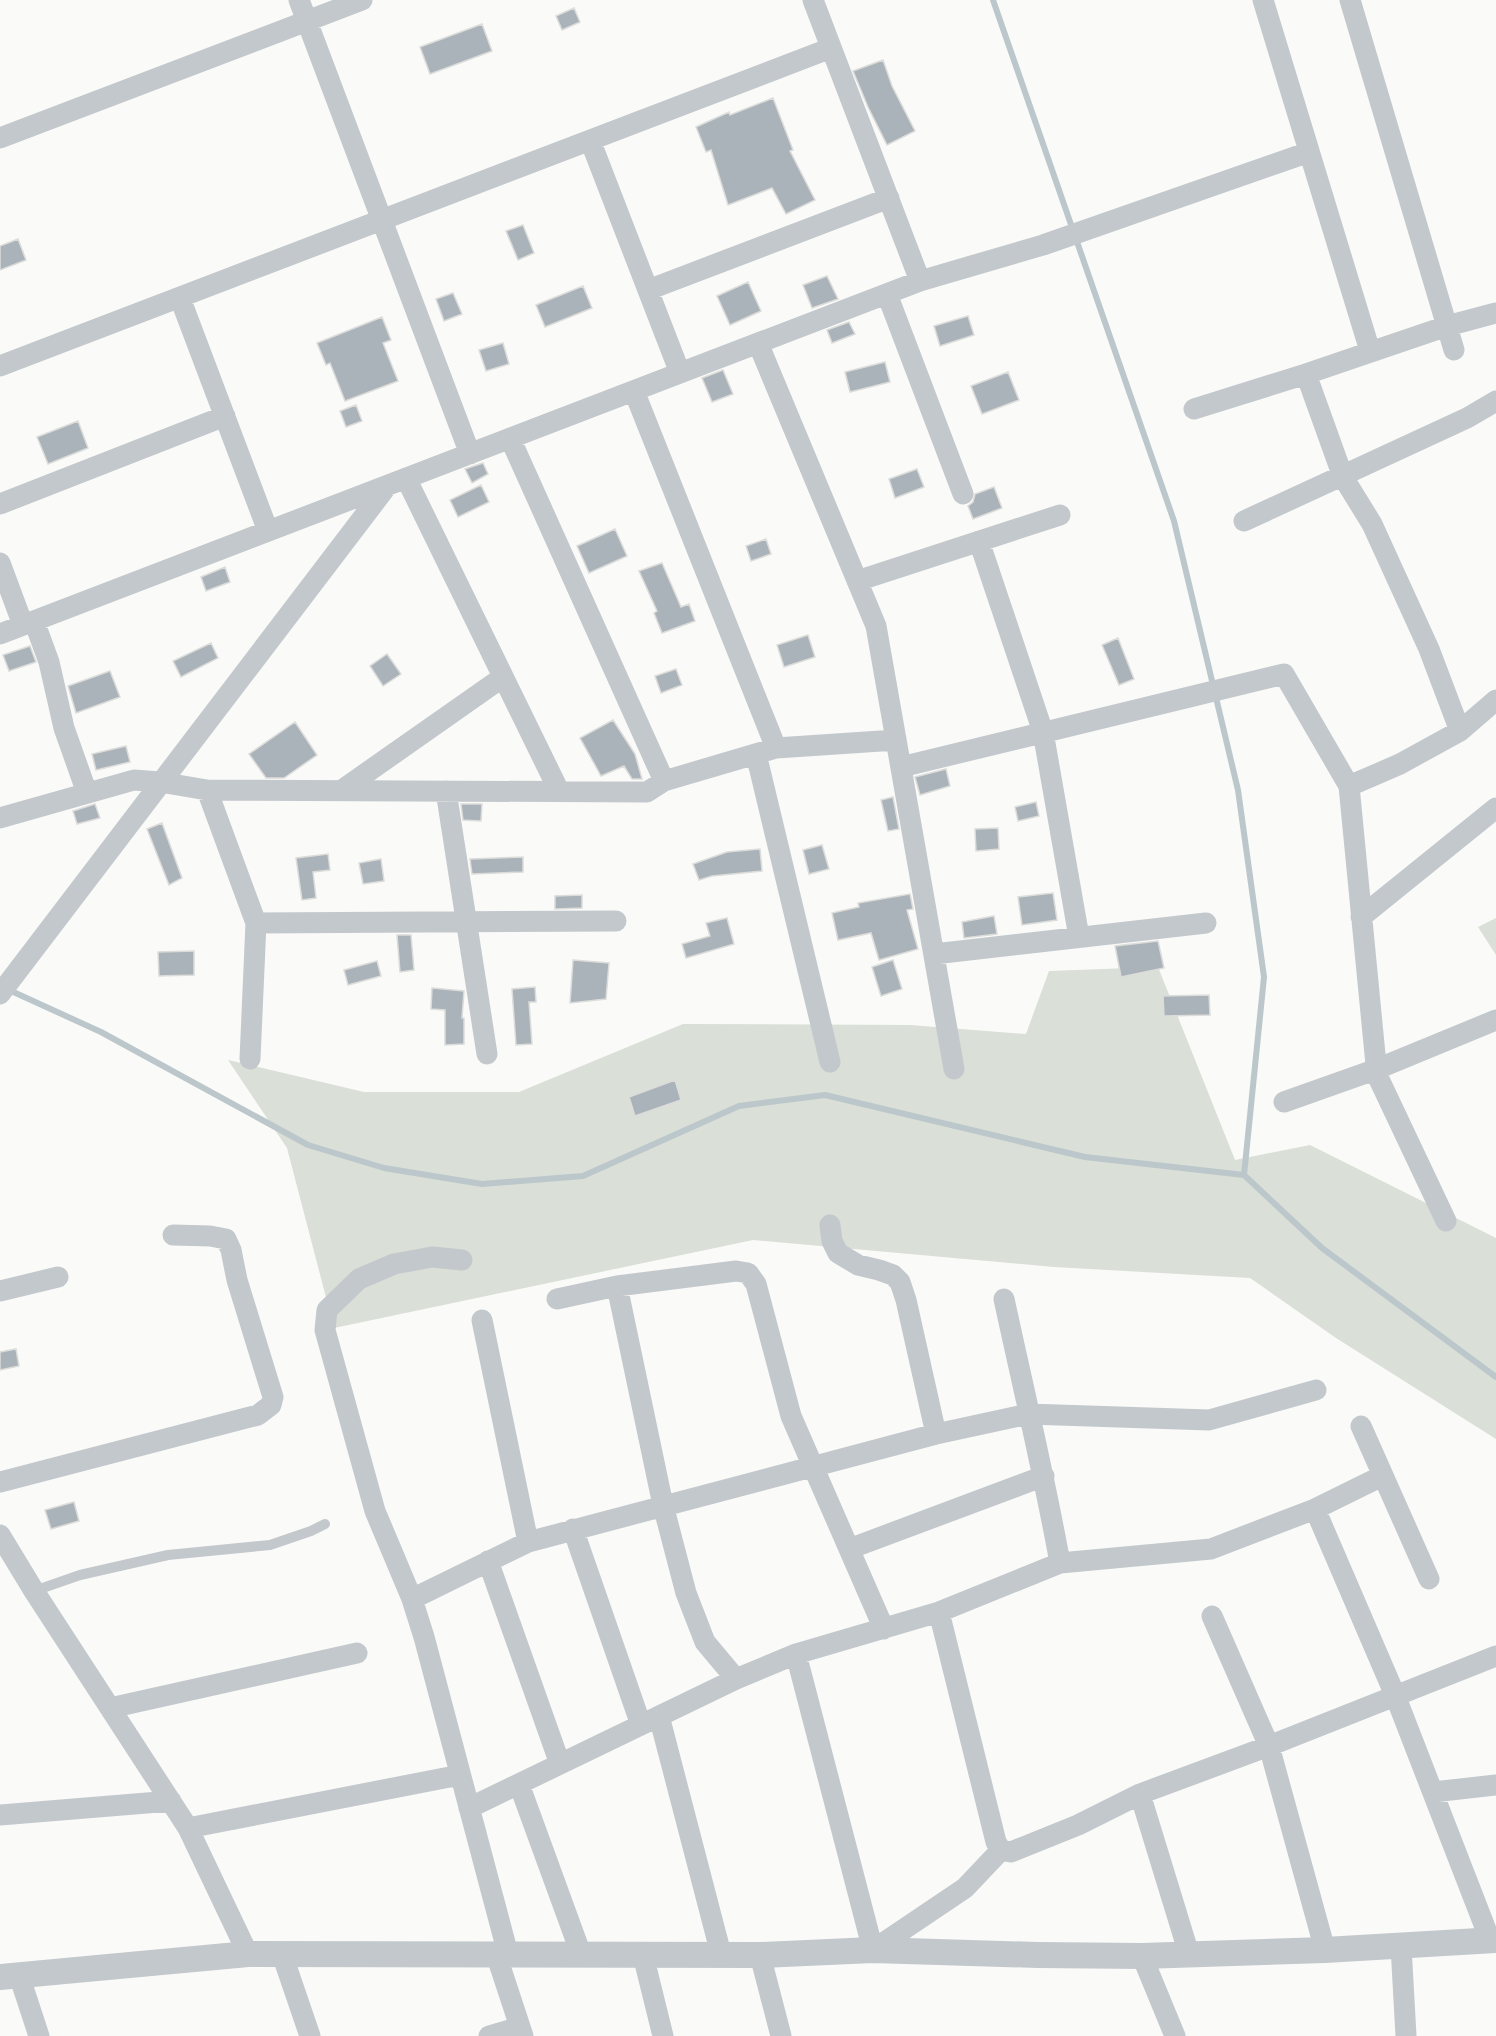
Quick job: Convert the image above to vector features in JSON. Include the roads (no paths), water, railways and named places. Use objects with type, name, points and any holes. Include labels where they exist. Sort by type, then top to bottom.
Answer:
[{"type":"street","points":[[299,0],[470,454]]},
{"type":"street","points":[[0,138],[362,0]]},
{"type":"street","points":[[813,0],[921,281]]},
{"type":"street","points":[[1263,0],[1370,351]]},
{"type":"street","points":[[1350,0],[1454,350]]},
{"type":"street","points":[[0,366],[831,48]]},
{"type":"street","points":[[590,140],[680,373]]},
{"type":"street","points":[[0,633],[921,281],[1043,245],[1309,152]]},
{"type":"street","points":[[648,290],[889,198]]},
{"type":"street","points":[[887,294],[963,494]]},
{"type":"street","points":[[180,297],[268,531]]},
{"type":"street","points":[[1194,409],[1447,326],[1496,313]]},
{"type":"street","points":[[758,343],[876,626],[954,1069]]},
{"type":"street","points":[[1306,374],[1343,477],[1372,524],[1429,649],[1460,731]]},
{"type":"street","points":[[634,391],[766,751],[830,1062]]},
{"type":"street","points":[[1244,521],[1467,418],[1496,401]]},
{"type":"street","points":[[0,504],[225,416]]},
{"type":"street","points":[[510,438],[664,781]]},
{"type":"street","points":[[397,482],[503,677],[559,791]]},
{"type":"street","points":[[0,994],[160,782],[397,482]]},
{"type":"street","points":[[857,581],[1060,515]]},
{"type":"street","points":[[980,541],[1043,732],[1079,937]]},
{"type":"street","points":[[0,563],[49,662],[64,728],[87,793]]},
{"type":"street","points":[[901,766],[1284,674],[1349,786],[1377,1075],[1446,1221]]},
{"type":"street","points":[[342,790],[503,677]]},
{"type":"street","points":[[1349,786],[1400,764],[1460,731],[1496,700]]},
{"type":"street","points":[[0,818],[134,780],[207,789],[647,792],[664,781],[766,751],[896,740]]},
{"type":"street","points":[[207,789],[256,923],[250,1059]]},
{"type":"street","points":[[446,791],[487,1054]]},
{"type":"street","points":[[1361,917],[1496,808]]},
{"type":"street","points":[[256,923],[616,921]]},
{"type":"street","points":[[934,954],[1206,923]]},
{"type":"street","points":[[1284,1102],[1377,1069],[1496,1020]]},
{"type":"street","points":[[830,1225],[832,1240],[838,1253],[858,1265],[879,1269],[893,1275],[900,1282],[936,1434]]},
{"type":"street","points":[[0,1482],[258,1415],[271,1405],[273,1397],[237,1280],[231,1250],[225,1239],[210,1236],[173,1235]]},
{"type":"street","points":[[462,1260],[432,1257],[394,1264],[359,1279],[327,1310],[325,1330],[375,1511],[412,1599],[469,1808],[521,2032],[489,2036]]},
{"type":"street","points":[[556,1299],[617,1286],[736,1271],[748,1273],[756,1284],[791,1416],[884,1629]]},
{"type":"street","points":[[0,1291],[58,1277]]},
{"type":"street","points":[[617,1286],[663,1505],[686,1593],[705,1642],[736,1679]]},
{"type":"street","points":[[1004,1299],[1028,1414],[1044,1476],[1060,1563]]},
{"type":"street","points":[[482,1320],[528,1542]]},
{"type":"street","points":[[412,1599],[528,1542],[936,1434],[1028,1414],[1209,1420],[1316,1390]]},
{"type":"street","points":[[1361,1426],[1429,1579]]},
{"type":"street","points":[[849,1549],[1044,1476]]},
{"type":"street","points":[[469,1808],[736,1679],[796,1654],[939,1612],[1060,1563],[1211,1549],[1315,1509],[1382,1476]]},
{"type":"street","points":[[39,2036],[9,1976],[248,1954],[760,1955],[873,1950],[1142,1956],[1325,1950],[1493,1940],[1395,1695],[1315,1509]]},
{"type":"street","points":[[573,1529],[650,1720],[722,1954]]},
{"type":"street","points":[[0,1535],[188,1828],[248,1954]]},
{"type":"street","points":[[488,1561],[560,1764]]},
{"type":"street","points":[[939,1612],[996,1842],[1000,1850]]},
{"type":"street","points":[[1212,1616],[1269,1746],[1325,1950]]},
{"type":"street","points":[[110,1708],[357,1653]]},
{"type":"street","points":[[796,1654],[873,1950]]},
{"type":"street","points":[[1000,1850],[1011,1852],[1078,1825],[1140,1794],[1269,1746],[1496,1656]]},
{"type":"street","points":[[188,1828],[460,1775]]},
{"type":"street","points":[[519,1784],[581,1954]]},
{"type":"street","points":[[1433,1792],[1496,1785]]},
{"type":"street","points":[[1140,1794],[1189,1954]]},
{"type":"street","points":[[0,1815],[171,1801]]},
{"type":"street","points":[[873,1950],[965,1888],[1000,1850]]},
{"type":"street","points":[[1401,1946],[1406,2036]]},
{"type":"street","points":[[282,1954],[310,2036]]},
{"type":"street","points":[[643,1954],[663,2036]]},
{"type":"street","points":[[760,1955],[781,2036]]},
{"type":"street","points":[[1142,1956],[1175,2036]]},
{"type":"lane","points":[[34,1591],[80,1575],[168,1555],[270,1545],[325,1524]]},
{"type":"waterway","points":[[993,0],[1174,521],[1238,790],[1264,977],[1244,1175]]},
{"type":"waterway","points":[[9,990],[101,1032],[308,1145],[384,1168],[482,1184],[583,1176],[739,1106],[825,1095],[1085,1157],[1244,1175],[1322,1248],[1496,1377]]}]
